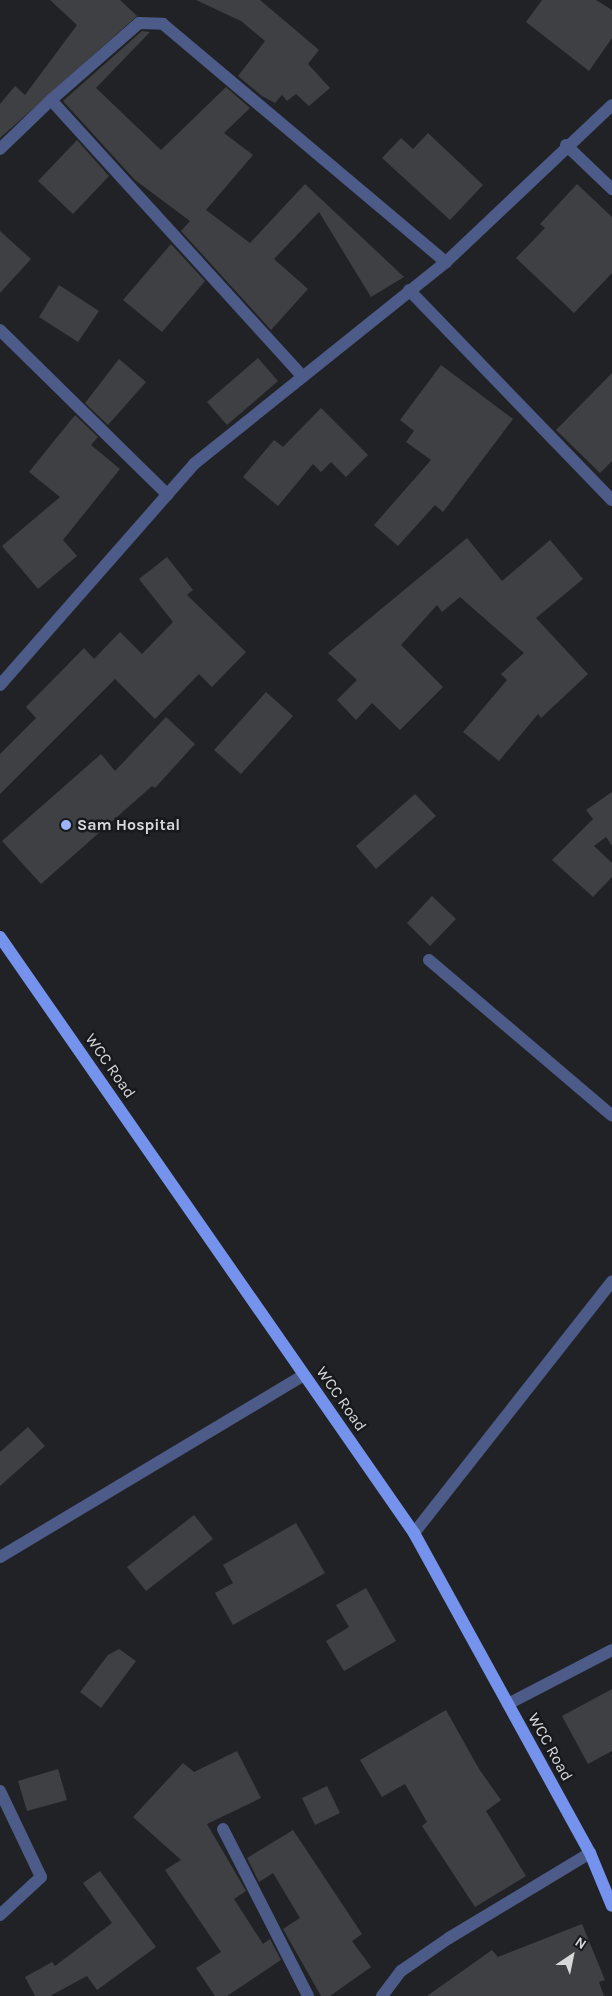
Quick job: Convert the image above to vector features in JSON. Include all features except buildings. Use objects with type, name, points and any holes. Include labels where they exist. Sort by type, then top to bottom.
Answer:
[{"type":"main road","name":"WCC Road","points":[[0,937],[414,1532],[590,1852],[612,1906]]},
{"type":"street","points":[[0,149],[51,100],[138,23],[163,24],[446,262]]},
{"type":"street","points":[[51,100],[303,377]]},
{"type":"street","points":[[0,685],[194,464],[446,262],[566,145],[612,105]]},
{"type":"street","points":[[566,145],[612,189]]},
{"type":"street","points":[[409,290],[612,500]]},
{"type":"street","points":[[0,330],[168,495]]},
{"type":"street","points":[[429,960],[612,1116]]},
{"type":"street","points":[[414,1532],[612,1281]]},
{"type":"street","points":[[0,1557],[304,1375]]},
{"type":"street","points":[[508,1704],[612,1650]]},
{"type":"street","points":[[0,1790],[42,1877],[0,1915]]},
{"type":"street","points":[[223,1829],[308,1996]]},
{"type":"street","points":[[382,1996],[401,1972],[441,1944],[590,1852]]},
{"type":"place","name":"Sam Hospital","points":[[66,825]]}]
